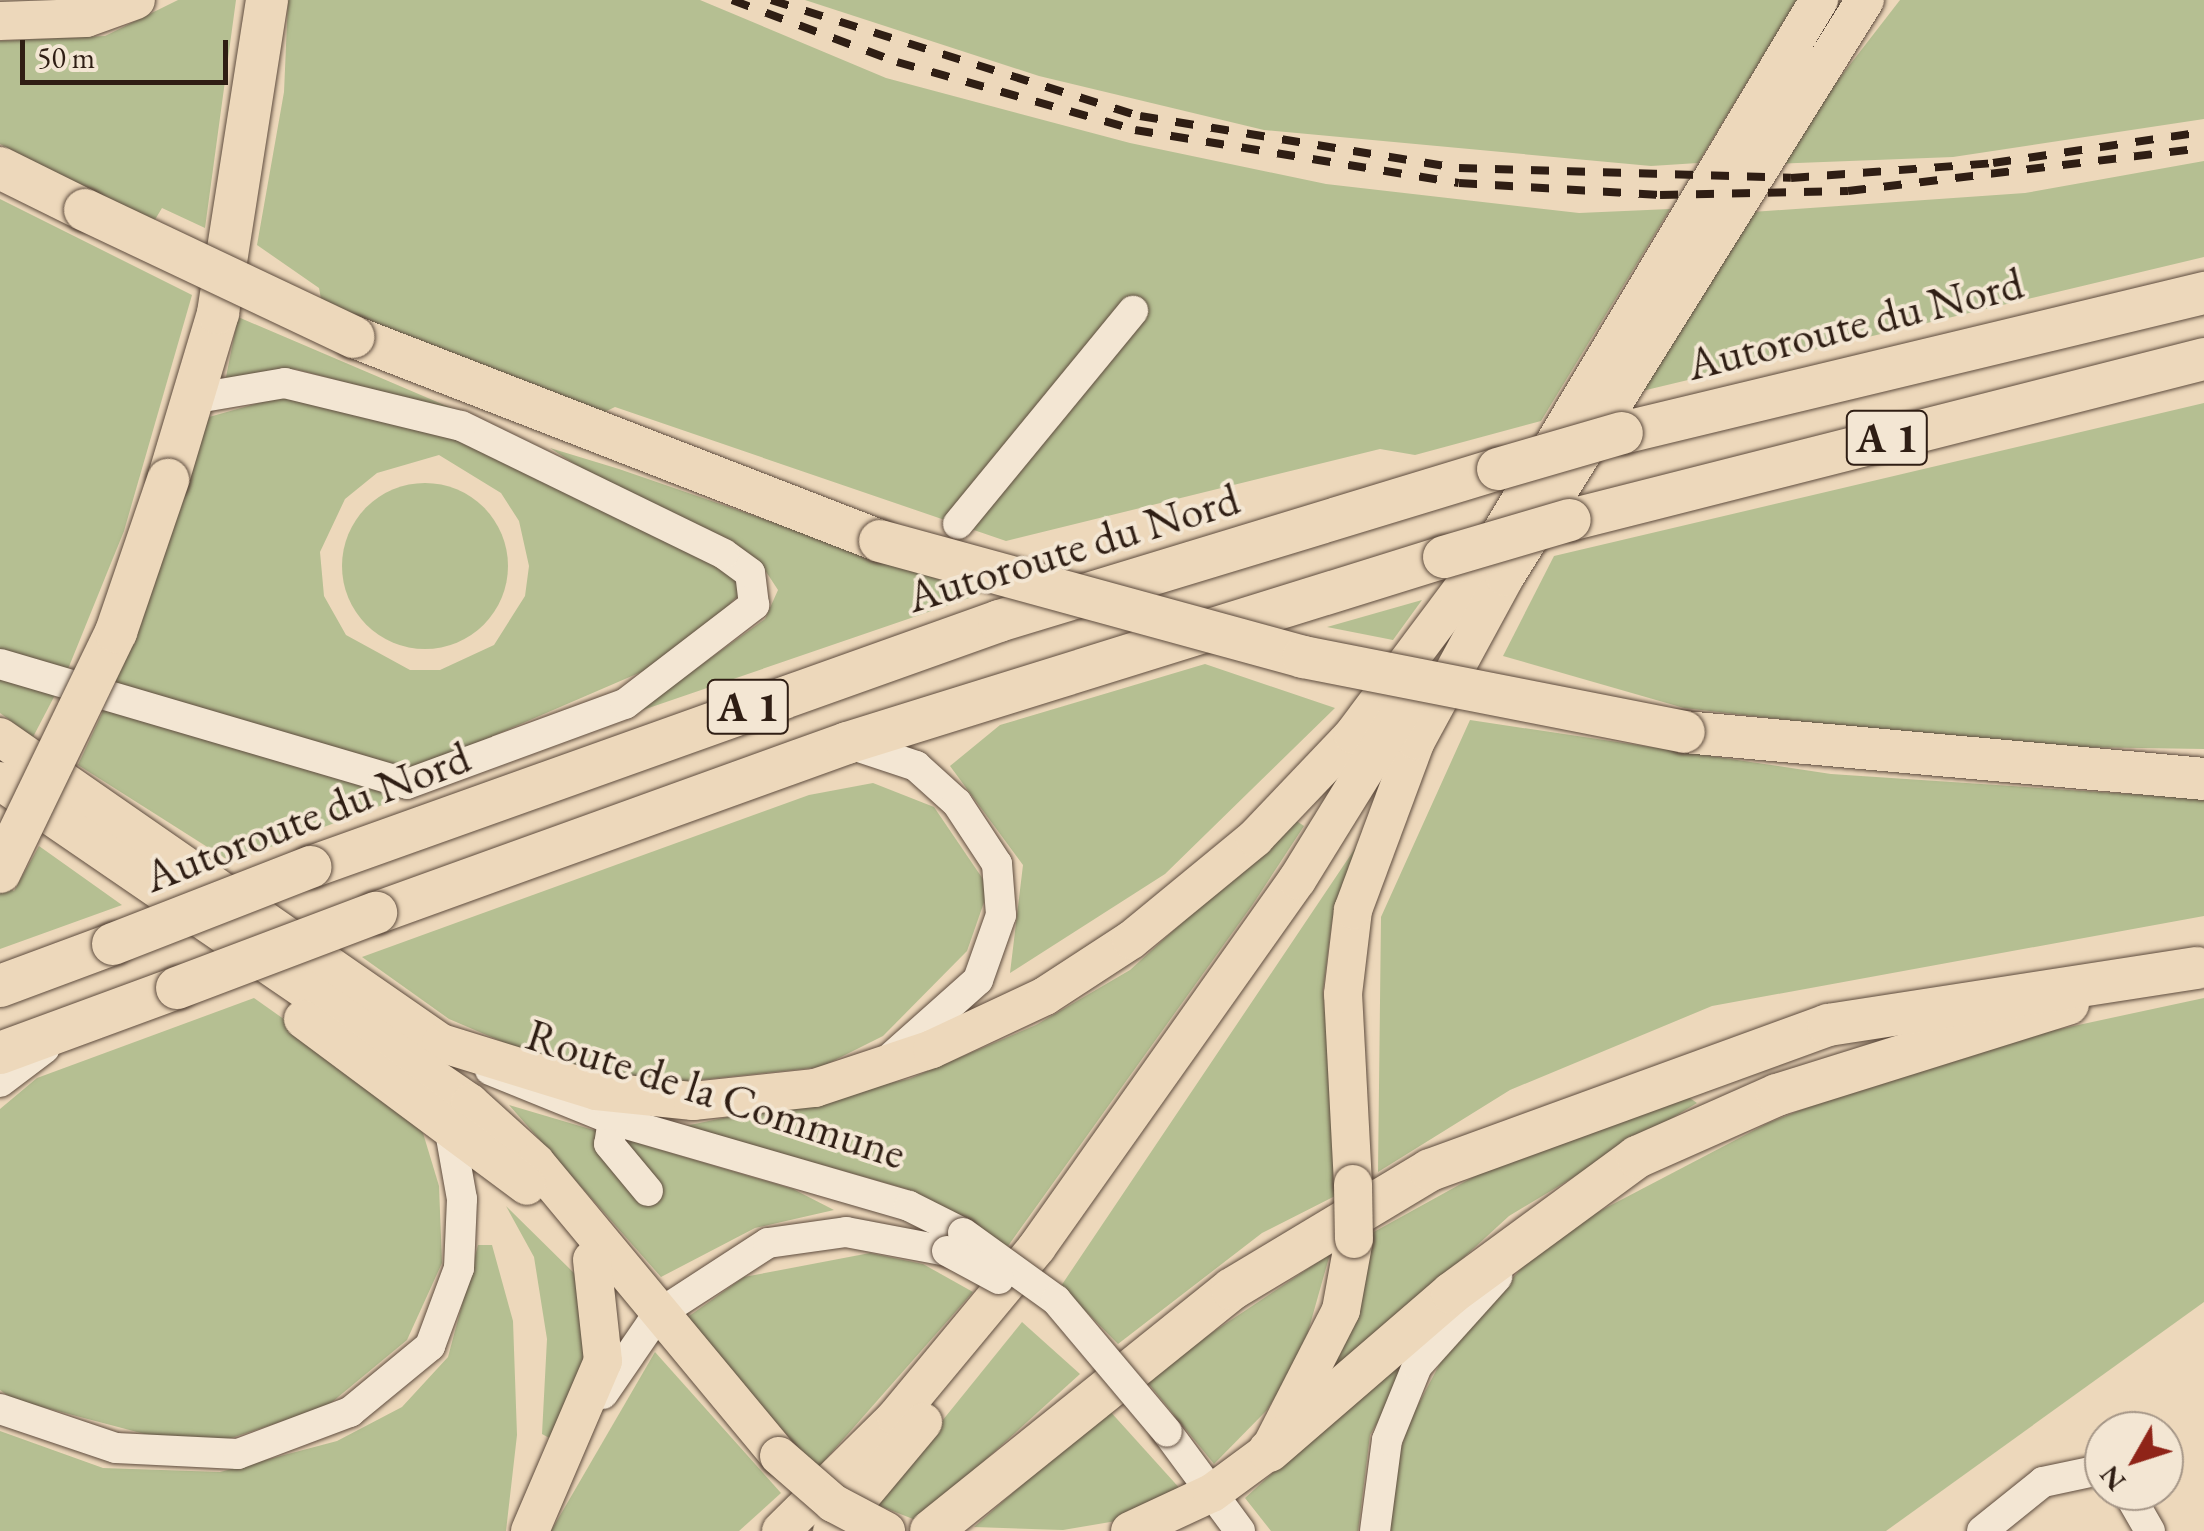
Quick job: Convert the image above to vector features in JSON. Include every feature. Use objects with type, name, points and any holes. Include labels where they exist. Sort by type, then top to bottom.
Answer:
[{"type":"highway","points":[[0,872],[116,632],[197,398],[266,0]]},
{"type":"highway","points":[[0,168],[354,337],[880,541],[1302,657],[1684,732],[2204,778]]},
{"type":"highway","name":"Autoroute du Nord","points":[[0,986],[310,867],[999,621],[1622,433],[2204,292]]},
{"type":"highway","name":"A 1","points":[[0,1053],[847,743],[1570,520],[2204,359]]},
{"type":"highway","points":[[1269,1451],[1452,1293],[1528,1242],[1637,1157],[1777,1095],[2200,967]]},
{"type":"highway","points":[[931,1531],[1232,1288],[1430,1170],[1828,1025],[2200,967]]},
{"type":"main road","points":[[0,21],[86,18],[136,0]]},
{"type":"main road","points":[[440,1043],[644,1100],[752,1099],[880,1067],[1045,996],[1132,940],[1254,838],[1435,635],[1819,0]]},
{"type":"main road","points":[[832,1531],[1095,1206],[1416,741],[1505,577],[1865,0]]},
{"type":"main road","points":[[781,1531],[969,1333],[1113,1146],[1408,707],[1435,635]]},
{"type":"main road","name":"Route de la Commune","points":[[0,737],[440,1043]]},
{"type":"main road","points":[[1130,1531],[1212,1493],[1269,1451],[1341,1310],[1354,1239],[1343,994],[1353,910],[1416,741]]},
{"type":"main road","points":[[0,780],[470,1103],[535,1162],[657,1315],[779,1456],[833,1503],[886,1531]]},
{"type":"main road","points":[[0,803],[449,1126],[531,1189],[592,1260],[628,1277]]},
{"type":"main road","points":[[530,1531],[560,1470],[603,1361],[592,1260]]},
{"type":"street","points":[[958,524],[1134,310]]},
{"type":"street","points":[[0,664],[407,784],[625,704],[754,605],[750,574],[724,554],[461,426],[286,383],[197,398]]},
{"type":"street","points":[[847,743],[916,766],[957,803],[998,881],[1002,915],[978,980],[880,1067]]},
{"type":"street","points":[[0,1082],[80,1024]]},
{"type":"street","name":"Route de la Commune","points":[[440,1043],[530,1092],[613,1120],[842,1183],[1056,1300],[1168,1432],[1240,1531]]},
{"type":"street","points":[[613,1120],[610,1144],[648,1191]]},
{"type":"street","points":[[0,1410],[116,1448],[238,1454],[350,1412],[430,1346],[460,1268],[462,1199],[449,1126]]},
{"type":"street","points":[[560,1470],[657,1315],[768,1242],[846,1232],[955,1242]]},
{"type":"street","points":[[1374,1531],[1387,1440],[1417,1366],[1528,1242]]},
{"type":"street","points":[[1982,1531],[2042,1482],[2084,1473]]},
{"type":"green space","points":[[178,0],[236,0],[205,228],[162,208],[153,223],[0,144],[0,41],[105,36]]},
{"type":"green space","points":[[288,0],[700,0],[886,78],[1130,143],[1326,184],[1579,213],[1670,209],[1541,421],[1415,455],[1380,449],[1006,541],[615,407],[596,416],[322,304],[319,288],[257,245],[284,92]]},
{"type":"green space","points":[[805,0],[1797,0],[1698,163],[1651,166],[1264,130],[1039,76]]},
{"type":"green space","points":[[1900,0],[2204,0],[2204,119],[1953,157],[1773,164]]},
{"type":"green space","points":[[2204,161],[2204,257],[1642,391],[1752,212],[2025,193]]},
{"type":"green space","points":[[0,199],[192,295],[124,531],[66,674],[0,654]]},
{"type":"green space","points":[[238,317],[463,413],[295,369],[224,387]]},
{"type":"green space","points":[[290,394],[462,435],[718,559],[747,587],[676,657],[405,774],[112,685],[209,417]],"holes":[[[439,455],[501,493],[519,521],[529,566],[525,596],[494,645],[440,670],[410,670],[346,635],[324,596],[320,552],[345,499],[377,473]]]},
{"type":"green space","points":[[2204,403],[2204,749],[2009,746],[1684,708],[1503,656],[1554,556]]},
{"type":"green space","points":[[550,448],[981,594],[634,713],[765,619],[778,590],[761,564],[641,507]]},
{"type":"green space","points":[[425,483],[457,489],[484,507],[502,534],[508,566],[502,598],[484,625],[457,643],[425,649],[393,643],[366,625],[348,598],[342,566],[348,534],[366,507],[393,489]]},
{"type":"green space","points":[[1422,600],[1393,640],[1327,627]]},
{"type":"green space","points":[[1205,664],[1335,708],[1165,874],[1010,973],[1023,865],[950,766],[1000,725]]},
{"type":"green space","points":[[0,677],[55,695],[33,737],[0,713]]},
{"type":"green space","points":[[104,709],[401,798],[231,862],[78,765]]},
{"type":"green space","points":[[1470,720],[1831,774],[2204,799],[2204,916],[1712,1006],[1510,1090],[1378,1172],[1381,917]]},
{"type":"green space","points":[[873,783],[934,807],[989,888],[967,951],[883,1036],[821,1067],[662,1084],[559,1066],[449,1019],[362,957],[809,795]]},
{"type":"green space","points":[[1295,820],[1304,826],[1253,904],[1008,1246],[907,1189],[685,1126],[909,1079],[1036,1025],[1130,970]]},
{"type":"green space","points":[[1364,835],[1332,921],[1323,991],[1341,1193],[1262,1233],[1118,1344],[1061,1286]]},
{"type":"green space","points":[[39,846],[122,905],[0,949],[0,881],[14,891]]},
{"type":"green space","points":[[254,998],[394,1097],[423,1133],[439,1186],[442,1263],[407,1340],[326,1407],[222,1441],[175,1442],[12,1399],[0,1390],[0,1109],[37,1078]]},
{"type":"green space","points":[[2204,998],[2204,1302],[1886,1531],[1391,1531],[1386,1500],[1409,1422],[1445,1354],[1526,1263],[1596,1213],[1768,1123],[1943,1054]]},
{"type":"green space","points":[[1687,1096],[1697,1103],[1509,1216],[1329,1381],[1372,1233],[1486,1170]]},
{"type":"green space","points":[[509,1105],[793,1189],[834,1210],[755,1228],[661,1277]]},
{"type":"green space","points":[[506,1206],[577,1276],[590,1347],[553,1440],[542,1434],[547,1339],[534,1257]]},
{"type":"green space","points":[[478,1245],[492,1245],[513,1321],[517,1435],[506,1531],[0,1531],[0,1431],[103,1468],[220,1472],[337,1441],[402,1407],[448,1357]]},
{"type":"green space","points":[[870,1253],[923,1264],[973,1292],[817,1469],[685,1319],[744,1277]]},
{"type":"green space","points":[[1330,1254],[1302,1353],[1267,1410],[1214,1464],[1144,1378]]},
{"type":"green space","points":[[1022,1322],[1080,1374],[918,1521],[875,1504]]},
{"type":"green space","points":[[1435,1325],[1370,1435],[1358,1531],[1271,1531],[1245,1498]]},
{"type":"green space","points":[[655,1352],[781,1493],[739,1531],[551,1531]]},
{"type":"green space","points":[[1108,1409],[1183,1492],[1128,1519],[1063,1530],[974,1527]]},
{"type":"railway","points":[[732,0],[897,62],[1135,130],[1459,183],[1660,195],[1848,191],[2204,148]]},
{"type":"railway","points":[[771,0],[1140,116],[1459,168],[1791,178],[1993,163],[2204,132]]}]
